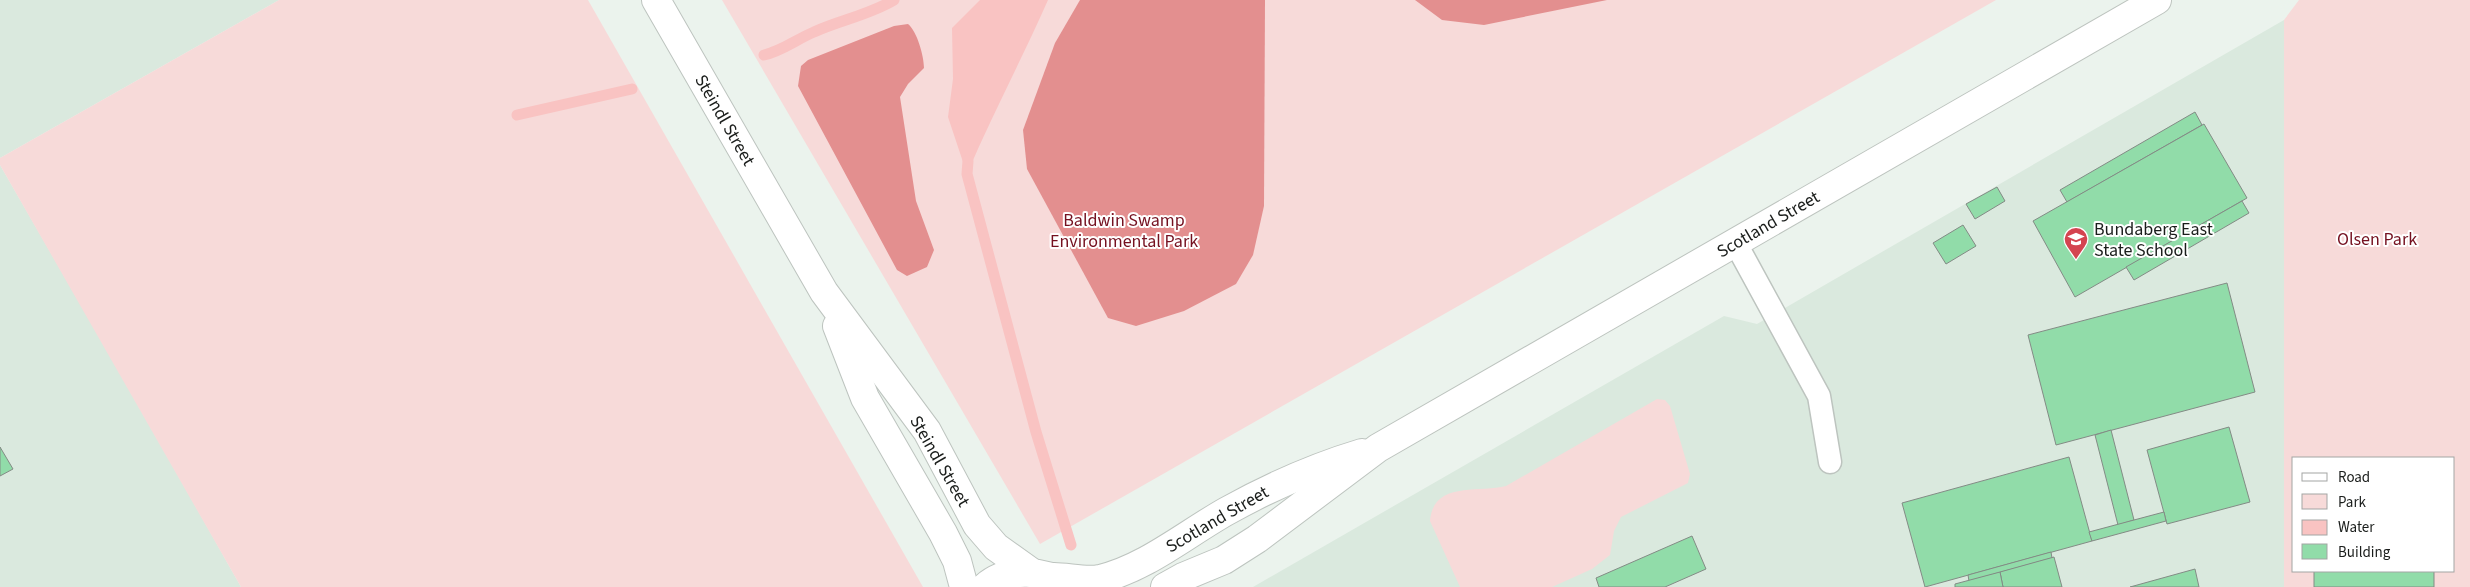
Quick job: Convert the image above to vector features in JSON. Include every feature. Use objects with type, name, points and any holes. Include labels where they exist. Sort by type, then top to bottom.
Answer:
[{"type":"street","name":"Steindl Street","points":[[656,0],[824,292],[927,431],[977,524],[996,547],[1053,578]]},
{"type":"street","name":"Scotland Street","points":[[1166,587],[1183,577],[1224,560],[1257,539],[1378,448],[2157,0]]},
{"type":"street","name":"Steindl Street","points":[[824,292],[865,398],[943,533],[957,561],[964,587]]},
{"type":"street","name":"Scotland Street","points":[[985,587],[1009,575],[1098,580],[1130,569],[1226,512],[1276,486],[1317,466],[1378,448]]},
{"type":"lane","points":[[1735,242],[1819,396],[1830,462]]},
{"type":"shaded area","points":[[0,0],[279,0],[0,158]]},
{"type":"shaded area","name":"Bundaberg East State School","points":[[2284,20],[2284,587],[1253,587],[1724,316],[1757,324]]},
{"type":"shaded area","points":[[0,165],[135,399],[241,587],[0,587]]},
{"type":"green space","points":[[279,0],[588,0],[923,587],[241,587],[0,165],[0,158]]},
{"type":"green space","name":"Baldwin Swamp Environmental Park","points":[[722,0],[1996,0],[1040,544]]},
{"type":"green space","points":[[1080,0],[1265,0],[1264,206],[1253,255],[1236,284],[1184,311],[1136,326],[1108,318],[1027,169],[1023,130],[1055,43]]},
{"type":"green space","points":[[1415,0],[1607,0],[1484,25],[1442,20]]},
{"type":"green space","name":"Olsen Park","points":[[2299,0],[2470,0],[2470,587],[2284,587],[2284,20]]},
{"type":"green space","points":[[908,24],[919,44],[924,68],[908,84],[900,97],[916,201],[934,250],[927,267],[907,276],[897,270],[798,86],[801,66],[808,60],[894,26]]},
{"type":"green space","points":[[1657,399],[1665,400],[1670,406],[1690,474],[1688,483],[1621,517],[1614,531],[1610,555],[1592,569],[1552,587],[1460,587],[1430,521],[1433,508],[1439,500],[1448,494],[1459,491],[1506,486]]},
{"type":"water","points":[[980,0],[1048,0],[967,174],[948,117],[953,79],[952,28]]},
{"type":"building","points":[[2195,112],[2202,125],[2067,202],[2060,190]]},
{"type":"building","points":[[2204,124],[2247,198],[2075,297],[2033,221]]},
{"type":"building","points":[[1997,187],[2005,201],[1975,219],[1966,204]]},
{"type":"building","points":[[2242,201],[2249,213],[2134,280],[2126,267]]},
{"type":"building","points":[[1963,225],[1976,246],[1946,264],[1933,243]]},
{"type":"building","points":[[2227,283],[2255,392],[2056,445],[2028,335]]},
{"type":"building","points":[[2229,427],[2250,502],[2167,524],[2147,450]]},
{"type":"building","points":[[2111,430],[2134,520],[2118,525],[2095,435]]},
{"type":"building","points":[[0,447],[13,469],[0,476]]},
{"type":"building","points":[[2069,457],[2092,541],[1925,587],[1902,503]]},
{"type":"building","points":[[2164,512],[2166,521],[2092,541],[2089,532]]},
{"type":"building","points":[[1692,536],[1706,569],[1665,587],[1599,587],[1596,578]]},
{"type":"building","points":[[2051,552],[2052,558],[1969,581],[1968,575]]},
{"type":"building","points":[[2054,557],[2062,587],[2003,587],[2000,572]]},
{"type":"building","points":[[2195,569],[2199,587],[2130,587]]},
{"type":"building","points":[[2000,572],[2003,587],[1955,587],[1955,584]]},
{"type":"building","points":[[2314,572],[2434,572],[2434,587],[2314,587]]},
{"type":"waterway","points":[[764,55],[777,51],[824,28],[875,10],[894,0]]},
{"type":"waterway","points":[[517,115],[632,89]]},
{"type":"waterway","points":[[968,161],[967,174],[1036,432],[1071,545]]},
{"type":"place","name":"Bundaberg East State School","points":[[2076,260]]}]
